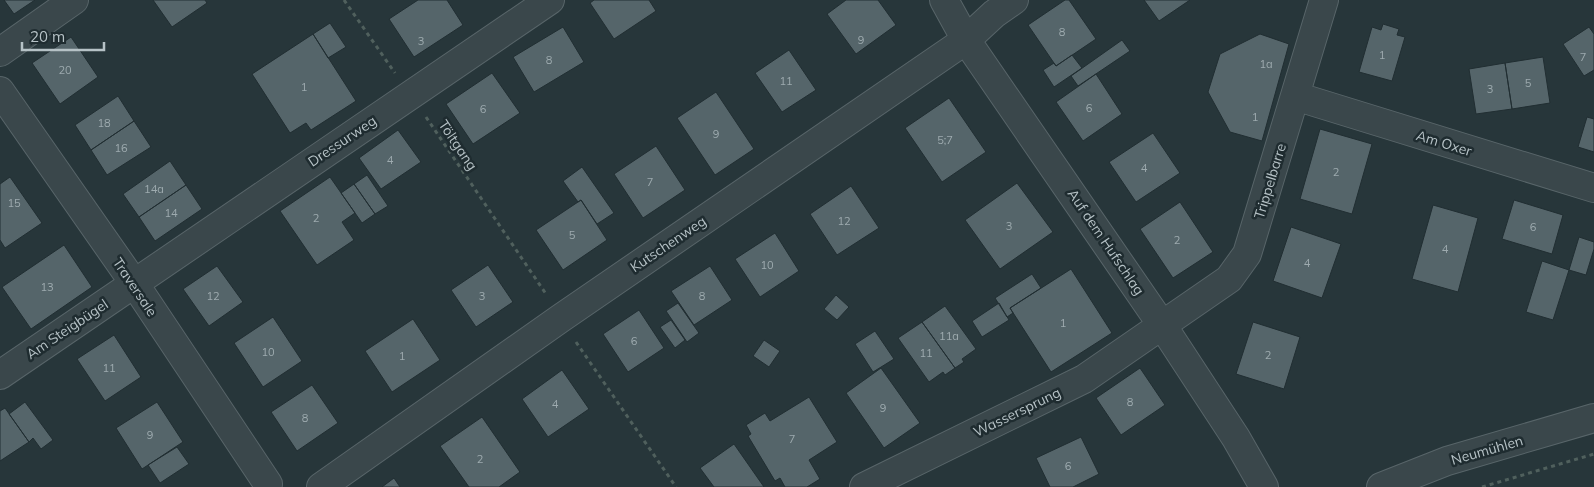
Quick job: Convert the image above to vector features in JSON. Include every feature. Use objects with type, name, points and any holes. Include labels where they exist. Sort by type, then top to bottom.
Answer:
[{"type":"street","points":[[0,52],[74,0]]},
{"type":"street","name":"Dressurweg","points":[[134,283],[550,0]]},
{"type":"street","name":"Auf dem Hufschlag","points":[[944,0],[966,40],[1162,325],[1236,438],[1264,487]]},
{"type":"street","name":"Kutschenweg","points":[[321,487],[569,312],[966,40],[994,14],[1014,0]]},
{"type":"street","name":"Trippelbarre","points":[[1162,325],[1229,278],[1247,254],[1324,0]]},
{"type":"street","name":"Traversale","points":[[0,91],[273,486]]},
{"type":"street","name":"Am Oxer","points":[[1296,96],[1594,188]]},
{"type":"street","name":"Am Steigbügel","points":[[0,375],[134,283]]},
{"type":"street","name":"Wassersprung","points":[[864,487],[1084,379],[1162,325]]},
{"type":"street","name":"Neumühlen","points":[[1381,487],[1447,461],[1594,418]]},
{"type":"path","name":"Töltgang","points":[[344,0],[411,94],[546,295]]},
{"type":"path","points":[[572,337],[676,487]]},
{"type":"path","points":[[1482,487],[1594,454]]},
{"type":"building","points":[[4,0],[35,0],[14,14]]},
{"type":"building","points":[[153,0],[205,0],[207,3],[172,27]]},
{"type":"building","points":[[418,0],[447,0],[463,25],[414,57],[389,19]]},
{"type":"building","points":[[594,0],[649,0],[656,11],[614,39],[590,3]]},
{"type":"building","points":[[846,0],[878,0],[896,25],[856,54],[827,14]]},
{"type":"building","points":[[1065,0],[1069,0],[1096,39],[1056,66],[1028,25]]},
{"type":"building","points":[[1144,0],[1190,0],[1159,21]]},
{"type":"building","points":[[330,23],[346,47],[328,58],[313,34]]},
{"type":"building","points":[[1383,24],[1399,29],[1397,35],[1405,37],[1392,81],[1359,72],[1372,27],[1381,30]]},
{"type":"building","points":[[563,27],[584,62],[534,92],[513,57]]},
{"type":"building","points":[[1589,27],[1594,34],[1594,70],[1584,76],[1563,44]]},
{"type":"building","points":[[313,34],[356,101],[311,130],[306,123],[290,133],[252,74]]},
{"type":"building","points":[[1260,34],[1289,44],[1262,141],[1230,132],[1208,92],[1220,54]]},
{"type":"building","points":[[71,37],[98,77],[60,104],[32,63]]},
{"type":"building","points":[[1122,40],[1130,51],[1078,86],[1071,76]]},
{"type":"building","points":[[789,50],[816,90],[782,112],[755,73]]},
{"type":"building","points":[[1072,55],[1082,68],[1054,87],[1043,70],[1054,63],[1056,66]]},
{"type":"building","points":[[1543,57],[1550,103],[1512,109],[1505,63]]},
{"type":"building","points":[[1505,63],[1512,109],[1476,114],[1469,69]]},
{"type":"building","points":[[492,73],[520,113],[473,144],[446,104]]},
{"type":"building","points":[[1096,74],[1122,114],[1083,141],[1056,102]]},
{"type":"building","points":[[716,92],[754,149],[715,175],[677,118]]},
{"type":"building","points":[[118,96],[134,121],[91,150],[75,125]]},
{"type":"building","points":[[949,98],[986,152],[942,182],[905,128]]},
{"type":"building","points":[[1587,117],[1594,119],[1594,152],[1578,147]]},
{"type":"building","points":[[134,121],[151,147],[107,175],[91,150]]},
{"type":"building","points":[[1320,129],[1372,144],[1352,214],[1300,199]]},
{"type":"building","points":[[398,130],[421,162],[381,189],[359,158]]},
{"type":"building","points":[[1153,133],[1180,173],[1136,202],[1109,162]]},
{"type":"building","points":[[656,146],[685,190],[643,218],[614,174]]},
{"type":"building","points":[[170,161],[186,185],[139,217],[123,194]]},
{"type":"building","points":[[582,167],[614,213],[597,224],[581,200],[578,202],[563,181]]},
{"type":"building","points":[[367,175],[388,206],[375,214],[354,184]]},
{"type":"building","points":[[10,177],[42,223],[5,248],[0,240],[0,184]]},
{"type":"building","points":[[330,177],[355,213],[342,222],[354,240],[317,265],[280,211]]},
{"type":"building","points":[[1017,183],[1053,232],[1000,269],[965,220]]},
{"type":"building","points":[[354,184],[375,214],[362,223],[341,193]]},
{"type":"building","points":[[186,185],[202,209],[155,241],[139,217]]},
{"type":"building","points":[[851,186],[879,228],[837,255],[810,214]]},
{"type":"building","points":[[581,200],[607,240],[563,270],[536,230]]},
{"type":"building","points":[[1514,200],[1563,215],[1552,254],[1502,239]]},
{"type":"building","points":[[1180,202],[1213,252],[1173,278],[1140,229]]},
{"type":"building","points":[[1433,205],[1478,218],[1458,292],[1412,279]]},
{"type":"building","points":[[1291,227],[1341,244],[1322,298],[1273,281]]},
{"type":"building","points":[[775,233],[799,271],[760,297],[735,259]]},
{"type":"building","points":[[1579,237],[1594,242],[1594,249],[1586,275],[1569,270]]},
{"type":"building","points":[[64,245],[92,287],[31,329],[2,287]]},
{"type":"building","points":[[1542,261],[1569,270],[1553,320],[1526,312]]},
{"type":"building","points":[[488,265],[513,302],[476,327],[451,290]]},
{"type":"building","points":[[217,266],[243,302],[209,326],[183,289]]},
{"type":"building","points":[[710,266],[732,300],[694,325],[671,291]]},
{"type":"building","points":[[1071,269],[1112,333],[1051,372],[1010,308]]},
{"type":"building","points":[[1032,274],[1041,288],[1010,308],[1013,313],[1007,317],[995,298]]},
{"type":"building","points":[[836,295],[849,307],[837,320],[824,309]]},
{"type":"building","points":[[678,303],[699,333],[687,342],[666,311]]},
{"type":"building","points":[[999,303],[1009,320],[982,337],[972,321]]},
{"type":"building","points":[[945,306],[976,349],[962,359],[964,362],[955,368],[922,322]]},
{"type":"building","points":[[639,310],[664,348],[628,372],[603,334]]},
{"type":"building","points":[[273,317],[302,361],[263,387],[234,343]]},
{"type":"building","points":[[413,319],[440,360],[392,392],[365,351]]},
{"type":"building","points":[[671,320],[685,340],[675,348],[660,327]]},
{"type":"building","points":[[922,322],[955,368],[945,375],[943,372],[929,382],[898,338]]},
{"type":"building","points":[[1253,322],[1300,337],[1284,389],[1236,374]]},
{"type":"building","points":[[875,331],[894,359],[873,372],[855,344]]},
{"type":"building","points":[[114,335],[141,377],[105,401],[77,359]]},
{"type":"building","points":[[764,340],[780,351],[769,367],[753,356]]},
{"type":"building","points":[[881,368],[920,423],[884,448],[846,393]]},
{"type":"building","points":[[1140,368],[1165,405],[1121,435],[1096,398]]},
{"type":"building","points":[[562,370],[589,409],[548,437],[522,399]]},
{"type":"building","points":[[312,385],[338,423],[297,451],[271,412]]},
{"type":"building","points":[[809,397],[837,442],[809,460],[820,479],[807,487],[785,487],[780,478],[775,481],[748,436],[751,434],[746,425],[765,413],[770,421]]},
{"type":"building","points":[[25,402],[53,440],[41,449],[33,438],[29,442],[9,414]]},
{"type":"building","points":[[157,402],[183,442],[142,469],[116,428]]},
{"type":"building","points":[[5,408],[29,442],[0,461],[0,411]]},
{"type":"building","points":[[482,417],[520,472],[499,487],[469,487],[440,446]]},
{"type":"building","points":[[1081,437],[1099,474],[1073,487],[1050,487],[1036,458]]},
{"type":"building","points":[[734,444],[764,487],[714,487],[700,468]]},
{"type":"building","points":[[177,447],[189,464],[160,483],[148,465]]},
{"type":"building","points":[[394,478],[400,487],[382,487]]}]
